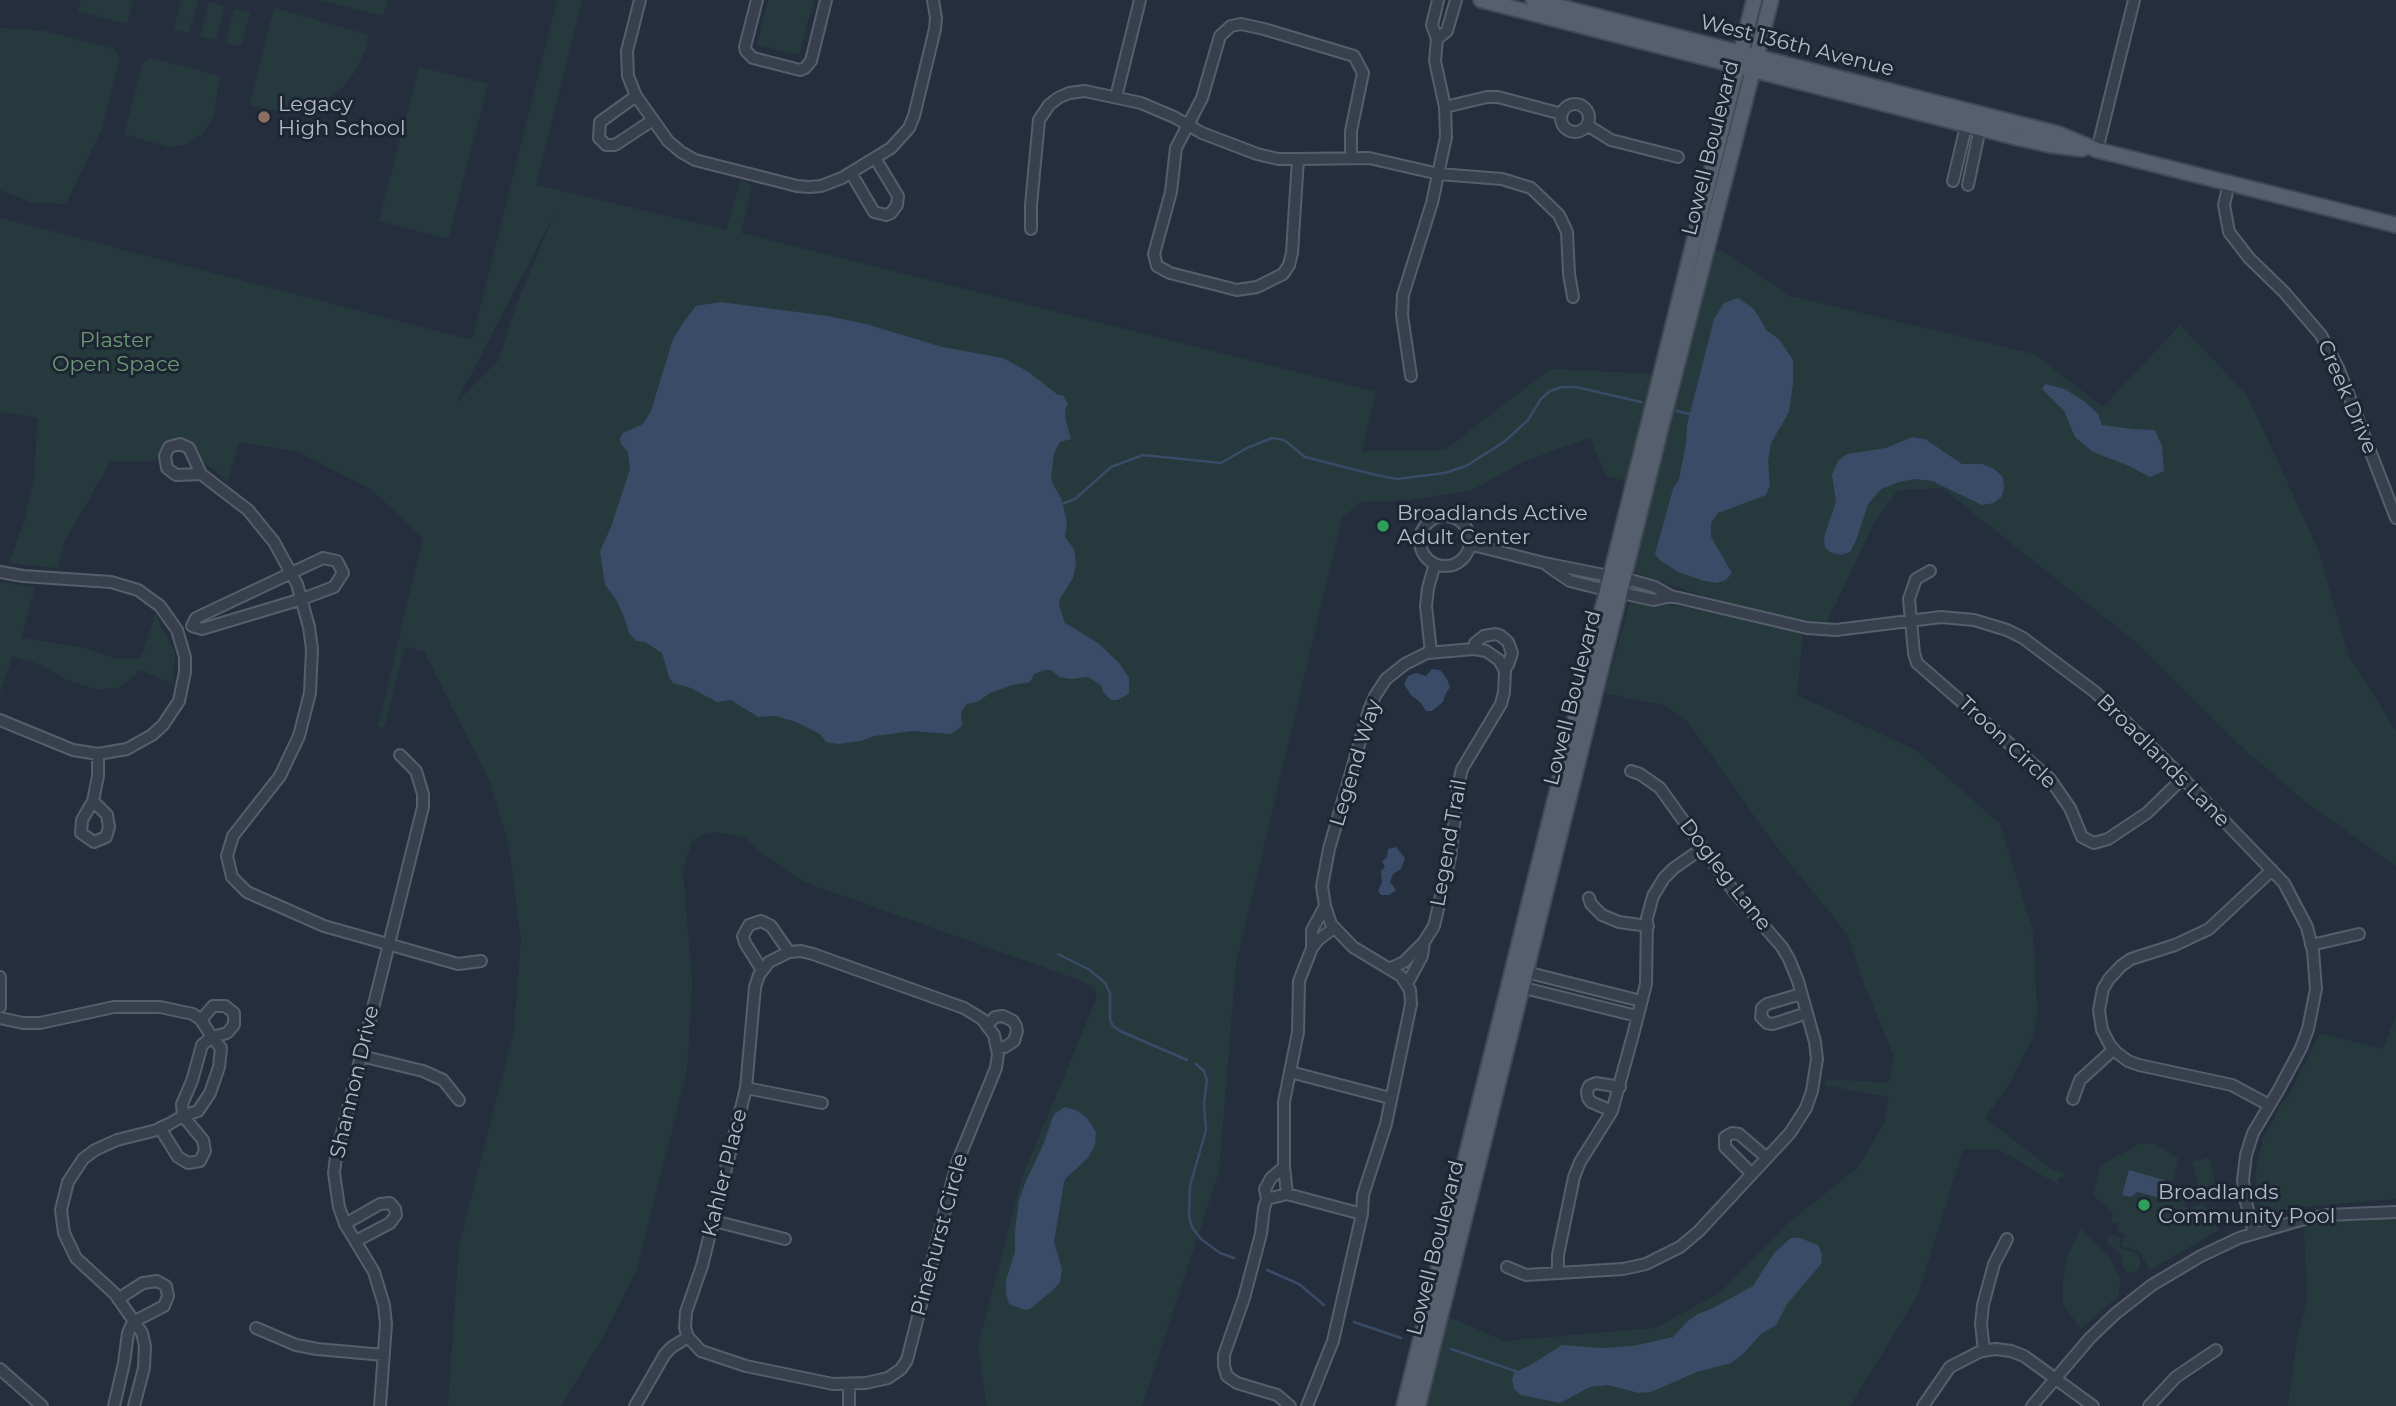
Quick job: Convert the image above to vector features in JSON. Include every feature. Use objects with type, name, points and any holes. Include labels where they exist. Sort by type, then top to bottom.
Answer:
[{"type":"main road","name":"West 136th Avenue","points":[[1481,0],[1747,61],[1975,119],[2050,145],[2097,150],[2396,225]]},
{"type":"main road","name":"West 136th Avenue","points":[[1533,0],[1747,61]]},
{"type":"main road","name":"Lowell Boulevard","points":[[1747,61],[1754,0]]},
{"type":"main road","name":"Lowell Boulevard","points":[[1404,1406],[1520,971],[1747,61],[1770,0]]},
{"type":"main road","name":"Lowell Boulevard","points":[[1418,1406],[1516,986]]},
{"type":"street","points":[[639,0],[627,51],[628,76],[636,96],[672,145],[695,160],[797,186],[833,183],[901,139],[914,117],[935,29],[933,0]]},
{"type":"street","points":[[757,0],[746,51],[753,58],[800,69],[805,68],[811,61],[826,0]]},
{"type":"street","points":[[1116,97],[1140,0]]},
{"type":"street","points":[[1411,376],[1402,315],[1403,295],[1420,247],[1446,137],[1445,107],[1435,61],[1437,39],[1432,25],[1438,0]]},
{"type":"street","points":[[1437,39],[1447,31],[1455,0]]},
{"type":"street","points":[[2097,150],[2134,0]]},
{"type":"street","points":[[1298,159],[1292,253],[1283,274],[1247,290],[1237,290],[1170,273],[1157,266],[1154,254],[1171,191],[1176,148],[1202,97],[1220,36],[1231,26],[1241,24],[1354,56],[1363,73],[1351,131],[1350,158]]},
{"type":"street","points":[[1031,229],[1040,120],[1058,98],[1085,91],[1141,103],[1235,147],[1278,159],[1350,158],[1391,162],[1439,174],[1516,182],[1531,188],[1559,215],[1567,232],[1573,297]]},
{"type":"street","points":[[636,96],[600,122],[599,138],[606,145],[615,145],[653,120]]},
{"type":"street","points":[[1445,107],[1498,97],[1562,114]]},
{"type":"street","points":[[1570,104],[1583,106],[1589,112],[1587,125],[1576,132],[1567,130],[1562,122],[1562,114],[1570,104]]},
{"type":"street","points":[[1953,181],[1975,119]]},
{"type":"street","points":[[1968,185],[1975,119]]},
{"type":"street","points":[[1587,125],[1611,140],[1678,157]]},
{"type":"street","points":[[851,173],[874,212],[880,215],[891,213],[897,205],[898,196],[875,158]]},
{"type":"street","name":"Creek Drive","points":[[2229,183],[2224,205],[2229,233],[2321,335],[2339,370],[2396,518]]},
{"type":"street","points":[[201,474],[231,496],[261,524],[274,541],[292,573],[302,599],[312,649],[306,715],[290,757],[279,776],[228,845],[228,880],[247,892],[324,926],[457,964],[481,961]]},
{"type":"street","points":[[1445,516],[1461,522],[1466,528],[1469,544],[1463,558],[1450,565],[1436,564],[1424,554],[1420,540],[1422,532],[1431,521],[1445,516]]},
{"type":"street","name":"Broadlands Lane","points":[[1469,544],[1544,563],[1616,585],[1654,600],[1671,596],[1807,628],[1836,630],[1941,617],[1974,620],[2023,638],[2095,692],[2272,870],[2301,912],[2311,944],[2316,989],[2308,1029],[2301,1048],[2253,1133],[2244,1171],[2245,1198],[2254,1233]]},
{"type":"street","points":[[177,630],[192,626],[202,629],[302,599],[334,587],[343,573],[337,561],[323,558],[197,618],[192,626]]},
{"type":"street","points":[[1430,652],[1426,606],[1428,588],[1436,564]]},
{"type":"street","name":"Troon Circle","points":[[1930,571],[1916,579],[1910,590],[1910,621],[1919,672],[2050,779],[2065,800],[2082,844],[2101,842],[2134,823],[2183,778]]},
{"type":"street","points":[[0,572],[111,582],[138,590],[160,606],[177,630],[185,657],[183,687],[172,713],[152,736],[140,744],[98,754],[73,750],[0,720]]},
{"type":"street","points":[[235,600],[242,617]]},
{"type":"street","name":"Legend Trail","points":[[1391,968],[1404,962],[1424,942],[1434,926],[1450,858],[1459,782],[1470,754],[1501,704],[1506,679],[1504,668],[1512,653],[1508,642],[1496,634],[1484,636],[1475,643],[1474,649],[1430,652]]},
{"type":"street","points":[[1474,649],[1496,656],[1504,668]]},
{"type":"street","name":"Legend Way","points":[[1391,968],[1353,947],[1334,928],[1325,906],[1322,886],[1329,849],[1375,696],[1386,679],[1400,667],[1430,652]]},
{"type":"street","points":[[93,801],[98,776],[98,754]]},
{"type":"street","name":"Shannon Drive","points":[[380,1406],[386,1324],[380,1287],[367,1258],[345,1224],[335,1190],[334,1173],[422,807],[421,782],[416,771],[400,755]]},
{"type":"street","name":"Dogleg Lane","points":[[1507,1267],[1527,1275],[1633,1268],[1658,1259],[1687,1242],[1767,1158],[1798,1123],[1812,1091],[1815,1042],[1795,974],[1782,947],[1735,893],[1660,788],[1631,771]]},
{"type":"street","points":[[416,836],[428,839]]},
{"type":"street","points":[[1558,1273],[1558,1255],[1574,1177],[1580,1162],[1612,1111],[1646,984],[1649,907],[1660,883],[1674,868],[1703,848]]},
{"type":"street","points":[[2269,1105],[2232,1085],[2128,1061],[2113,1050],[2102,1030],[2099,1010],[2103,989],[2114,972],[2131,959],[2193,939],[2209,929],[2272,870]]},
{"type":"street","points":[[1589,898],[1602,915],[1619,922],[1648,926]]},
{"type":"street","name":"Legend Way","points":[[1312,948],[1312,930],[1325,906]]},
{"type":"street","points":[[789,952],[766,923],[756,921],[748,925],[743,936],[745,943],[762,970],[778,956],[789,952],[813,954],[964,1008],[987,1025],[997,1048]]},
{"type":"street","name":"Legend Way","points":[[1287,1194],[1284,1167],[1284,1102],[1298,1032],[1299,981],[1312,948],[1334,928]]},
{"type":"street","points":[[2311,944],[2359,934]]},
{"type":"street","name":"Legend Trail","points":[[1407,984],[1422,956],[1424,942]]},
{"type":"street","points":[[1307,1406],[1334,1341],[1362,1214],[1363,1195],[1385,1124],[1410,1018],[1410,990],[1401,976],[1391,968]]},
{"type":"street","name":"Kahler Place","points":[[688,1337],[684,1322],[686,1312],[714,1221],[746,1088],[755,987],[762,970]]},
{"type":"street","points":[[1520,971],[1641,1001]]},
{"type":"street","points":[[0,977],[0,1007]]},
{"type":"street","points":[[1516,986],[1637,1016]]},
{"type":"street","points":[[1801,994],[1767,1004],[1762,1008],[1761,1017],[1767,1024],[1773,1024],[1807,1013]]},
{"type":"street","points":[[0,1018],[23,1023],[40,1023],[89,1011],[135,1006],[184,1011],[201,1020],[221,1048],[219,1068],[210,1093],[198,1111],[145,1135],[117,1140],[95,1150],[75,1169],[63,1195],[61,1222],[69,1247],[83,1267],[104,1283],[118,1299],[142,1333],[145,1346],[144,1368],[134,1406]]},
{"type":"street","points":[[160,1128],[178,1157],[188,1163],[200,1161],[205,1151],[203,1140],[183,1116],[181,1104],[192,1082],[202,1045],[212,1037],[228,1033],[234,1025],[234,1013],[225,1006],[213,1006],[201,1020]]},
{"type":"street","name":"Pinehurst Circle","points":[[688,1337],[701,1351],[726,1360],[818,1382],[849,1384],[888,1378],[897,1373],[907,1360],[955,1171],[994,1075],[997,1048],[1005,1047],[1016,1037],[1016,1026],[1008,1018],[995,1017],[987,1025]]},
{"type":"street","points":[[2073,1099],[2080,1080],[2113,1050]]},
{"type":"street","points":[[361,1056],[423,1071],[443,1080],[459,1100]]},
{"type":"street","points":[[1290,1072],[1390,1098]]},
{"type":"street","points":[[1612,1111],[1591,1101],[1587,1091],[1589,1086],[1596,1083],[1620,1087]]},
{"type":"street","points":[[746,1088],[822,1103]]},
{"type":"street","points":[[1752,1174],[1725,1147],[1725,1137],[1732,1133],[1739,1134],[1767,1158]]},
{"type":"street","points":[[1284,1167],[1271,1178],[1265,1189],[1267,1199],[1258,1245],[1244,1298],[1224,1355],[1224,1366],[1227,1376],[1237,1383],[1277,1395],[1290,1406]]},
{"type":"street","points":[[1267,1199],[1287,1194],[1362,1214]]},
{"type":"street","points":[[345,1224],[380,1204],[390,1203],[395,1209],[396,1215],[390,1223],[356,1241]]},
{"type":"street","points":[[2032,1406],[2090,1338],[2134,1298],[2173,1271],[2201,1256],[2277,1226],[2327,1215],[2396,1212]]},
{"type":"street","points":[[714,1221],[785,1239]]},
{"type":"street","points":[[1984,1350],[1981,1324],[1983,1305],[1994,1264],[2007,1239]]},
{"type":"street","points":[[114,1406],[128,1333],[133,1322],[164,1306],[168,1296],[166,1286],[157,1281],[143,1283],[118,1299]]},
{"type":"street","points":[[256,1328],[275,1338],[306,1347],[384,1355]]},
{"type":"street","points":[[635,1406],[665,1354],[672,1346],[688,1337]]},
{"type":"street","points":[[1923,1406],[1950,1367],[1965,1357],[1996,1349],[2024,1356],[2093,1406]]},
{"type":"street","points":[[2149,1406],[2176,1377],[2216,1350]]},
{"type":"street","points":[[0,1369],[42,1406]]},
{"type":"street","points":[[849,1384],[849,1406]]},
{"type":"green space","points":[[81,0],[133,0],[127,24],[78,11]]},
{"type":"green space","points":[[181,0],[198,0],[189,33],[174,30]]},
{"type":"green space","points":[[319,0],[388,0],[383,16]]},
{"type":"green space","name":"Plaster Open Space","points":[[557,0],[582,0],[536,185],[726,230],[741,180],[752,185],[741,233],[1376,392],[1362,451],[1445,450],[1550,369],[1656,374],[1627,481],[1606,476],[1590,438],[1527,460],[1470,491],[1409,500],[1362,502],[1342,517],[1236,964],[1219,1172],[1142,1406],[987,1406],[978,1346],[1022,1178],[1097,997],[1095,988],[1080,980],[804,882],[758,850],[747,838],[715,832],[692,841],[683,871],[692,983],[687,1071],[637,1269],[604,1336],[561,1406],[448,1406],[459,1246],[514,1030],[521,940],[509,846],[490,782],[424,651],[405,647],[384,728],[378,726],[423,538],[372,490],[298,452],[239,442],[228,480],[202,462],[195,446],[181,436],[165,442],[155,461],[111,461],[65,540],[57,568],[9,563],[25,519],[35,472],[37,418],[0,412],[0,218],[472,340]],"holes":[[[555,213],[517,303],[498,361],[456,403]]]},
{"type":"green space","points":[[768,0],[814,0],[799,55],[757,45]]},
{"type":"green space","points":[[209,2],[224,6],[216,40],[200,36]]},
{"type":"green space","points":[[274,8],[369,35],[354,73],[342,88],[323,101],[287,111],[250,105]]},
{"type":"green space","points":[[234,9],[250,13],[241,46],[226,43]]},
{"type":"green space","points":[[0,28],[44,31],[114,49],[120,58],[102,128],[66,204],[30,202],[0,190]]},
{"type":"green space","points":[[150,58],[220,76],[214,115],[202,134],[185,145],[168,147],[124,134],[143,63]]},
{"type":"green space","points":[[419,67],[488,84],[448,239],[379,221]]},
{"type":"green space","points":[[1712,248],[1728,254],[1790,296],[2034,354],[2103,407],[2180,325],[2247,395],[2318,549],[2348,654],[2396,731],[2396,866],[2307,803],[2246,751],[2137,643],[1942,488],[1898,490],[1876,519],[1826,624],[1805,623],[1716,600],[1636,573],[1633,566]]},
{"type":"green space","points":[[0,582],[35,587],[21,638],[84,648],[117,659],[141,658],[155,614],[175,653],[173,684],[141,670],[119,688],[96,689],[67,680],[41,665],[13,656],[0,693]]},
{"type":"green space","points":[[1636,600],[1712,611],[1803,632],[1797,695],[1916,750],[2000,824],[2033,932],[2037,1012],[2033,1037],[2009,1084],[1985,1118],[2051,1169],[2067,1174],[2057,1179],[2059,1185],[2000,1150],[1963,1149],[1918,1295],[1850,1406],[1425,1406],[1447,1316],[1504,1341],[1655,1328],[1720,1293],[1786,1225],[1857,1168],[1885,1122],[1889,1097],[1824,1085],[1827,1079],[1889,1083],[1894,1056],[1863,982],[1848,935],[1772,841],[1689,723],[1667,706],[1603,693],[1629,604]]},
{"type":"green space","points":[[2396,1015],[2396,1199],[2300,1207],[2261,1215],[2256,1196],[2256,1171],[2263,1138],[2278,1108],[2289,1095],[2320,1033],[2383,1049]]},
{"type":"green space","name":"Broadlands Community Pool","points":[[2139,1144],[2155,1144],[2178,1158],[2171,1192],[2187,1195],[2184,1208],[2190,1209],[2203,1202],[2219,1230],[2150,1270],[2139,1251],[2122,1246],[2125,1234],[2117,1232],[2119,1224],[2111,1222],[2113,1212],[2093,1196],[2101,1165]]},
{"type":"green space","points":[[2209,1157],[2217,1192],[2201,1196],[2192,1162]]},
{"type":"green space","points":[[2396,1217],[2396,1406],[2288,1406],[2297,1339],[2307,1302],[2304,1226],[2330,1221]]},
{"type":"green space","points":[[2081,1228],[2110,1258],[2120,1278],[2119,1295],[2081,1329],[2063,1304],[2063,1281],[2066,1260]]},
{"type":"green space","points":[[2111,1235],[2120,1238],[2120,1248],[2134,1252],[2139,1257],[2141,1264],[2137,1271],[2128,1272],[2123,1268],[2121,1254],[2107,1243],[2107,1238]]},
{"type":"water","points":[[1738,298],[1754,309],[1767,331],[1779,339],[1793,360],[1793,383],[1789,412],[1771,443],[1768,461],[1770,485],[1766,495],[1718,513],[1711,523],[1711,537],[1732,573],[1726,580],[1717,583],[1678,572],[1655,554],[1673,489],[1679,479],[1687,425],[1714,319],[1724,303]]},
{"type":"water","points":[[720,302],[828,316],[866,324],[942,347],[1003,358],[1027,371],[1058,395],[1063,395],[1068,404],[1065,411],[1071,439],[1060,442],[1054,453],[1051,479],[1061,498],[1067,522],[1065,537],[1074,549],[1076,563],[1073,578],[1059,605],[1065,623],[1098,643],[1120,664],[1129,678],[1129,694],[1111,700],[1103,692],[1101,685],[1088,677],[1071,679],[1045,670],[1034,674],[1030,682],[1012,685],[967,704],[961,712],[962,726],[951,734],[913,731],[838,744],[826,742],[820,734],[796,722],[776,716],[758,717],[731,700],[717,702],[691,688],[673,683],[662,653],[645,642],[636,641],[629,633],[616,599],[605,585],[600,551],[630,469],[628,452],[621,444],[620,438],[623,433],[643,424],[651,411],[673,339],[683,323],[696,306]]},
{"type":"water","points":[[2045,384],[2065,389],[2085,402],[2098,414],[2102,425],[2155,430],[2162,446],[2164,471],[2150,477],[2093,452],[2075,437],[2064,411],[2042,389]]},
{"type":"water","points":[[1912,437],[1925,439],[1962,464],[1982,464],[1994,469],[2003,479],[2002,496],[1994,503],[1982,505],[1932,481],[1914,479],[1899,482],[1881,489],[1868,504],[1850,552],[1841,555],[1830,552],[1825,547],[1824,537],[1836,502],[1832,475],[1838,461],[1847,454],[1886,448]]},
{"type":"water","points":[[1432,669],[1440,670],[1450,687],[1443,702],[1432,711],[1426,711],[1404,684],[1408,676],[1416,673],[1426,676]]},
{"type":"water","points":[[1396,847],[1405,858],[1401,869],[1393,874],[1390,882],[1396,890],[1389,895],[1381,895],[1378,891],[1382,882],[1381,871],[1385,867],[1382,861],[1387,857],[1388,849]]},
{"type":"water","points":[[1065,1107],[1078,1111],[1087,1118],[1096,1132],[1095,1145],[1088,1158],[1064,1182],[1054,1242],[1062,1269],[1060,1282],[1030,1309],[1025,1310],[1009,1304],[1006,1293],[1006,1280],[1015,1252],[1019,1200],[1052,1119],[1055,1113]]},
{"type":"water","points":[[2129,1170],[2164,1180],[2160,1198],[2137,1192],[2131,1197],[2122,1195]]},
{"type":"water","points":[[1791,1238],[1800,1238],[1818,1245],[1822,1255],[1821,1264],[1787,1304],[1776,1325],[1761,1334],[1731,1363],[1697,1372],[1651,1392],[1639,1393],[1608,1385],[1590,1387],[1560,1403],[1521,1395],[1514,1389],[1514,1373],[1562,1345],[1601,1348],[1633,1346],[1673,1337],[1698,1314],[1753,1286],[1774,1253]]},
{"type":"waterway","points":[[1062,504],[1075,499],[1111,467],[1143,455],[1221,463],[1272,438],[1284,440],[1305,457],[1376,475],[1397,479],[1445,473],[1466,466],[1504,442],[1528,420],[1541,399],[1550,391],[1562,387],[1576,387],[1641,402]]},
{"type":"waterway","points":[[1677,411],[1689,414]]},
{"type":"waterway","points":[[1058,954],[1090,970],[1105,983],[1110,993],[1110,1019],[1113,1026],[1187,1060]]},
{"type":"waterway","points":[[1196,1064],[1204,1071],[1207,1080],[1204,1104],[1206,1130],[1190,1186],[1189,1216],[1192,1227],[1201,1239],[1220,1253],[1234,1258]]},
{"type":"waterway","points":[[1267,1270],[1299,1284],[1324,1305]]},
{"type":"waterway","points":[[1354,1322],[1401,1338]]},
{"type":"waterway","points":[[1451,1349],[1518,1372]]},
{"type":"place","name":"Legacy High School","points":[[264,117]]},
{"type":"place","name":"Broadlands Active Adult Center","points":[[1383,526]]},
{"type":"place","name":"Broadlands Community Pool","points":[[2144,1205]]}]
